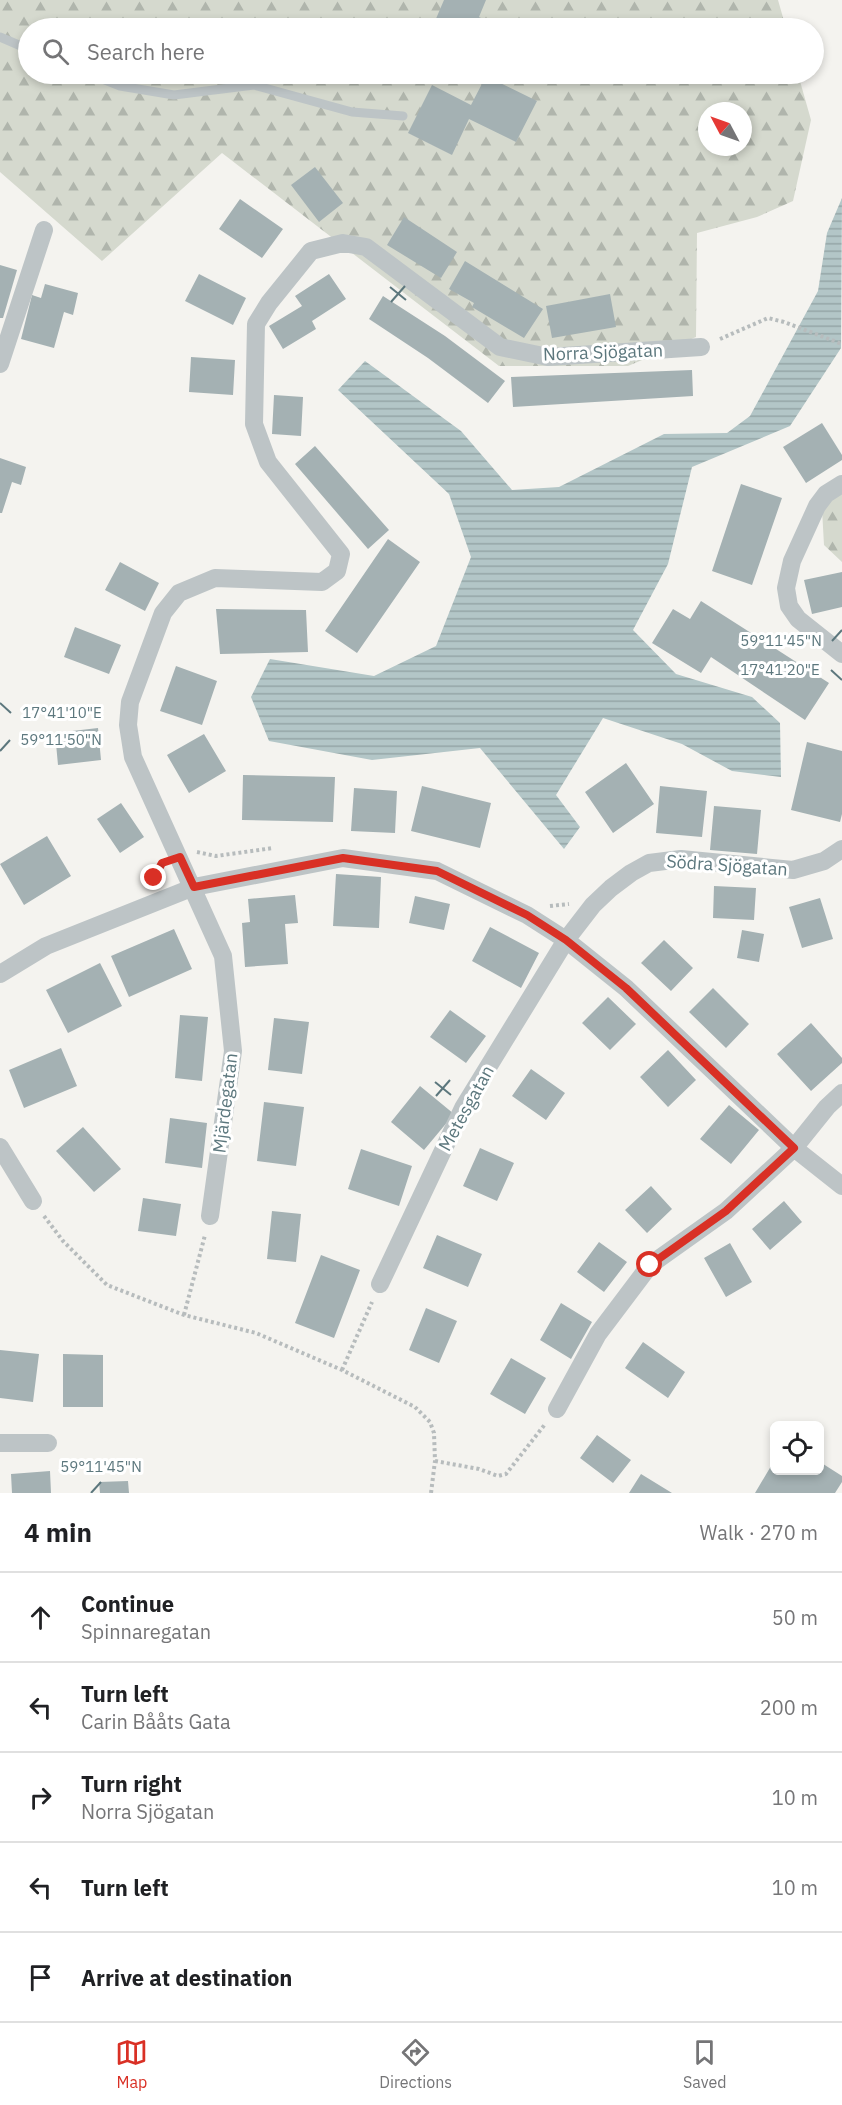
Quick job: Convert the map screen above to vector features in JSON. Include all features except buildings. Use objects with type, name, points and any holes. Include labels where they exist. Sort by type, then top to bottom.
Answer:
[{"type":"street","points":[[0,364],[44,230]]},
{"type":"street","name":"Norra Sjögatan","points":[[194,887],[133,757],[128,725],[130,702],[163,613],[179,593],[215,578],[322,582],[337,571],[341,555],[268,462],[254,424],[256,324],[269,303],[311,250],[344,243],[366,247],[500,347],[548,357],[701,347]]},
{"type":"street","points":[[842,484],[826,494],[817,506],[792,561],[786,588],[789,606],[798,619],[842,654]]},
{"type":"street","name":"Södra Sjögatan","points":[[566,940],[586,914],[611,888],[649,863],[681,859],[793,870],[824,861],[842,849]]},
{"type":"street","points":[[0,974],[46,946],[194,887],[343,858],[437,871],[527,915],[566,940],[626,988],[794,1148],[842,1186]]},
{"type":"street","name":"Mjärdegatan","points":[[194,887],[223,956],[233,1052],[210,1216]]},
{"type":"street","name":"Metesgatan","points":[[380,1284],[463,1108],[566,940]]},
{"type":"street","points":[[557,1409],[598,1334],[650,1265],[726,1211],[794,1148],[827,1107],[842,1094]]},
{"type":"street","points":[[0,1147],[33,1201]]},
{"type":"street","points":[[0,1443],[48,1443]]},
{"type":"lane","points":[[0,37],[18,45]]},
{"type":"lane","points":[[115,84],[174,95],[254,85],[352,112],[403,116]]},
{"type":"path","points":[[701,347],[768,318],[842,344]]},
{"type":"path","points":[[144,883],[154,878],[162,863],[197,852],[216,856],[280,847]]},
{"type":"path","points":[[548,907],[567,903],[586,914]]},
{"type":"path","points":[[33,1201],[63,1241],[107,1285],[183,1315],[256,1333],[342,1370],[415,1407],[429,1422],[434,1433],[435,1461],[431,1493]]},
{"type":"path","points":[[183,1315],[210,1216]]},
{"type":"path","points":[[342,1370],[380,1284]]},
{"type":"path","points":[[435,1461],[479,1469],[498,1476],[506,1474],[557,1409]]},
{"type":"green space","points":[[0,0],[778,0],[783,18],[18,18],[18,84],[801,84],[811,120],[793,201],[757,217],[697,233],[696,337],[628,366],[499,366],[222,153],[102,261],[0,172]]},
{"type":"green space","points":[[842,475],[842,562],[824,545],[821,491]]},
{"type":"shaded area","points":[[842,198],[841,348],[790,426],[692,467],[668,564],[633,630],[676,674],[752,697],[780,723],[781,777],[732,771],[682,744],[603,718],[556,795],[580,827],[564,849],[480,748],[372,760],[269,741],[251,697],[270,659],[374,676],[436,646],[471,557],[449,494],[338,390],[365,361],[461,431],[512,490],[559,487],[664,434],[727,433],[750,416],[818,291],[827,233]]},
{"type":"route","points":[[154,878],[162,863],[180,857],[194,887],[343,858],[437,871],[527,915],[566,940],[626,988],[794,1148],[726,1211],[650,1265]]}]
